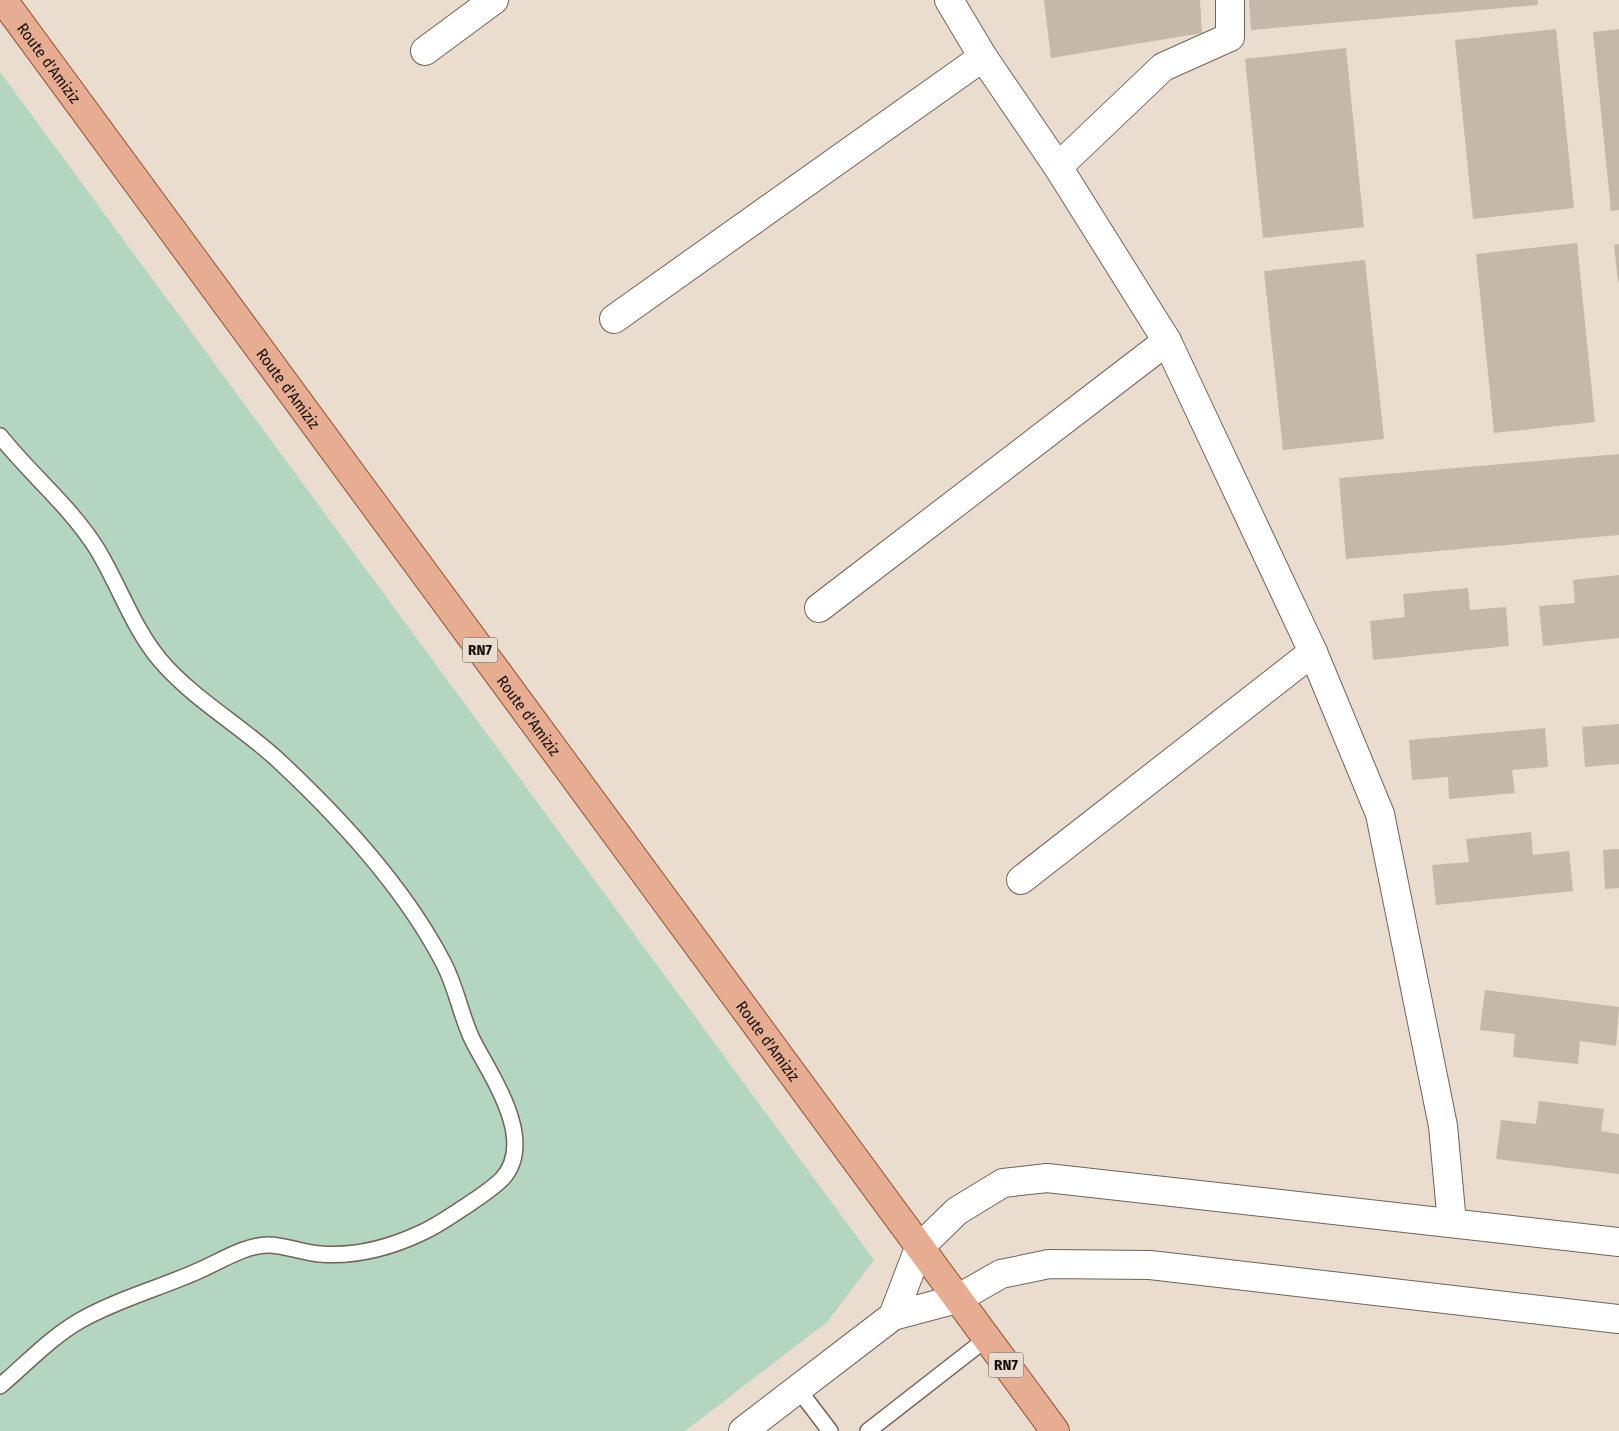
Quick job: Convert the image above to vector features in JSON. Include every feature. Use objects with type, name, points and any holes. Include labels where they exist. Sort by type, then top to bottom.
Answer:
[{"type":"main road","name":"Route d'Amiziz","points":[[3,0],[918,1248],[1055,1431]]},
{"type":"street","points":[[425,51],[494,0]]},
{"type":"street","points":[[949,0],[983,58],[1058,167],[1168,342],[1313,652],[1380,814],[1443,1126],[1452,1223]]},
{"type":"street","points":[[1058,167],[1163,67],[1230,37],[1230,0]]},
{"type":"street","points":[[614,319],[983,58]]},
{"type":"street","points":[[819,608],[1168,342]]},
{"type":"street","points":[[1021,880],[1313,652]]},
{"type":"street","points":[[894,1316],[918,1248],[957,1211],[1003,1183],[1047,1178],[1619,1242]]},
{"type":"street","points":[[743,1431],[894,1316],[957,1299],[1002,1274],[1049,1264],[1150,1265],[1619,1319]]},
{"type":"lane","points":[[0,436],[22,465],[70,511],[98,551],[139,628],[160,660],[191,689],[276,757],[323,803],[411,908],[446,967],[471,1037],[501,1094],[513,1123],[515,1141],[513,1160],[504,1177],[479,1198],[425,1232],[389,1246],[354,1254],[318,1254],[268,1245],[250,1248],[170,1284],[108,1306],[77,1322],[43,1348],[0,1386]]},
{"type":"lane","points":[[868,1431],[986,1338]]},
{"type":"lane","points":[[798,1388],[830,1431]]},
{"type":"green space","points":[[0,72],[874,1260],[827,1322],[685,1431],[0,1431]]},
{"type":"building","points":[[1044,0],[1200,0],[1202,33],[1051,58]]},
{"type":"building","points":[[1249,0],[1538,0],[1538,5],[1251,30]]},
{"type":"building","points":[[1556,29],[1574,208],[1473,219],[1455,40]]},
{"type":"building","points":[[1619,29],[1619,210],[1611,211],[1593,32]]},
{"type":"building","points":[[1346,48],[1364,227],[1263,238],[1245,59]]},
{"type":"building","points":[[1577,243],[1595,422],[1494,433],[1476,254]]},
{"type":"building","points":[[1619,244],[1619,282],[1618,282],[1614,245]]},
{"type":"building","points":[[1365,260],[1384,439],[1283,450],[1264,271]]},
{"type":"building","points":[[1619,454],[1619,535],[1346,559],[1339,478]]},
{"type":"building","points":[[1619,575],[1619,638],[1543,646],[1539,606],[1575,603],[1573,580]]},
{"type":"building","points":[[1468,588],[1470,610],[1506,607],[1509,646],[1373,660],[1370,621],[1405,617],[1403,594]]},
{"type":"building","points":[[1619,724],[1619,764],[1585,767],[1582,727]]},
{"type":"building","points":[[1545,728],[1548,767],[1512,770],[1515,793],[1449,799],[1448,777],[1412,780],[1409,740]]},
{"type":"building","points":[[1531,832],[1533,855],[1569,851],[1573,891],[1436,905],[1432,865],[1469,862],[1466,839]]},
{"type":"building","points":[[1619,849],[1619,888],[1605,889],[1603,850]]},
{"type":"building","points":[[1485,990],[1619,1007],[1616,1046],[1580,1041],[1578,1064],[1513,1057],[1515,1034],[1480,1030]]},
{"type":"building","points":[[1539,1101],[1604,1109],[1601,1131],[1619,1134],[1619,1174],[1496,1159],[1501,1120],[1536,1124]]}]
